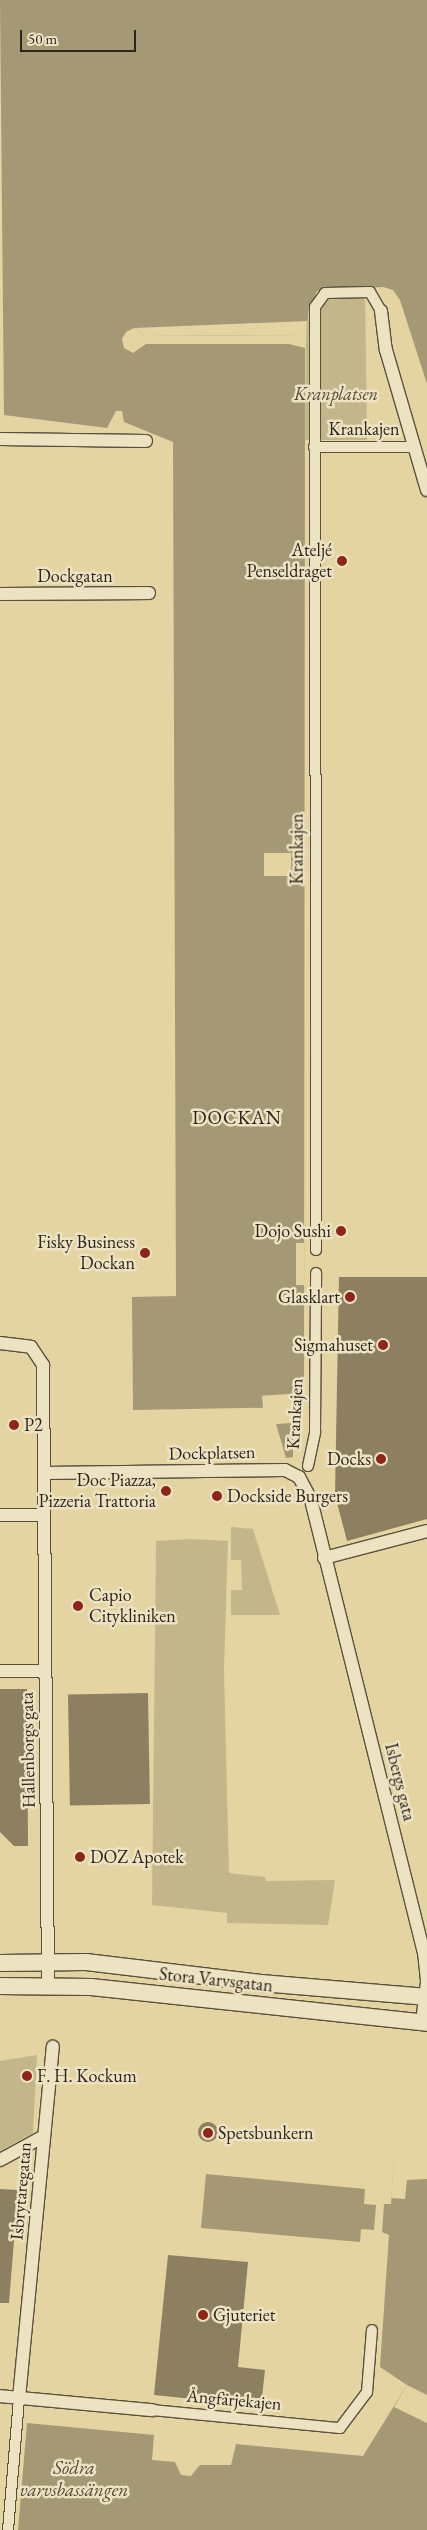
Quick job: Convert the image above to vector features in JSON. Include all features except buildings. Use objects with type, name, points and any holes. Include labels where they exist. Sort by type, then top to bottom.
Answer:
[{"type":"street","name":"Krankajen","points":[[316,1250],[314,447],[317,299],[325,293],[370,292],[381,311],[386,350],[427,490]]},
{"type":"street","points":[[0,439],[146,441]]},
{"type":"street","name":"Krankajen","points":[[314,447],[413,447]]},
{"type":"street","name":"Dockgatan","points":[[0,594],[150,593]]},
{"type":"street","name":"Krankajen","points":[[308,1466],[315,1432],[316,1273]]},
{"type":"street","points":[[0,1342],[31,1347],[43,1365],[44,1473],[43,1515],[0,1514]]},
{"type":"street","name":"Dockplatsen","points":[[44,1473],[285,1470],[299,1477],[311,1500],[323,1556]]},
{"type":"street","name":"Hallenborgs gata","points":[[43,1515],[48,1984]]},
{"type":"street","points":[[323,1556],[427,1531]]},
{"type":"street","name":"Isbergs gata","points":[[323,1556],[340,1609],[424,1952],[425,2022]]},
{"type":"street","points":[[0,1671],[45,1671]]},
{"type":"street","name":"Stora Varvsgatan","points":[[0,1963],[48,1960],[261,1984],[426,1996]]},
{"type":"street","name":"Stora Varvsgatan","points":[[0,1986],[48,1984],[425,2022]]},
{"type":"street","name":"Isbrytaregatan","points":[[19,2398],[53,2047]]},
{"type":"street","points":[[0,2160],[44,2136]]},
{"type":"street","name":"Ångfärjekajen","points":[[0,2396],[340,2428],[367,2392],[372,2330]]},
{"type":"street","points":[[8,2530],[19,2398]]},
{"type":"green space","name":"Kranplatsen","points":[[365,287],[367,440],[305,440],[306,335],[311,298],[325,288]]},
{"type":"green space","points":[[231,1527],[253,1529],[280,1615],[231,1615],[231,1590],[242,1590],[241,1560],[231,1560]]},
{"type":"green space","points":[[191,1539],[228,1541],[224,1671],[229,1873],[265,1877],[266,1881],[335,1880],[328,1925],[227,1923],[227,1913],[152,1905],[156,1541]]},
{"type":"green space","points":[[37,2055],[33,2133],[0,2151],[0,2061]]},
{"type":"water","points":[[0,0],[427,0],[427,384],[400,300],[393,290],[383,287],[317,291],[309,307],[306,335],[145,336],[134,328],[126,332],[122,339],[124,348],[133,353],[146,344],[289,344],[305,348],[304,1407],[133,1410],[132,1297],[176,1296],[173,442],[124,422],[122,411],[116,411],[107,428],[4,415]]},
{"type":"water","points":[[293,1423],[293,1457],[286,1458],[276,1424]]},
{"type":"water","name":"Södra varvsbassängen","points":[[394,2163],[427,2163],[427,2530],[18,2530],[27,2423],[154,2435],[152,2460],[175,2462],[181,2475],[191,2476],[200,2465],[231,2465],[236,2444],[363,2456],[407,2385],[380,2367],[389,2235],[382,2232],[384,2204],[391,2204]]},
{"type":"water","points":[[206,2174],[365,2189],[364,2204],[376,2205],[374,2230],[361,2229],[360,2242],[201,2228]]},
{"type":"pier","points":[[307,321],[306,335],[145,336],[134,328]]},
{"type":"pier","points":[[264,853],[291,853],[291,876],[264,876]]},
{"type":"pier","points":[[296,1243],[304,1243],[304,1285],[296,1285]]},
{"type":"pier","points":[[303,1393],[304,1407],[263,1410],[262,1396]]},
{"type":"pier","points":[[394,2163],[427,2163],[427,2179],[407,2180],[405,2199],[391,2198]]},
{"type":"pier","points":[[407,2385],[427,2395],[427,2423],[394,2407]]},
{"type":"place","name":"Ateljé Penseldraget","points":[[342,561]]},
{"type":"place","name":"Dojo Sushi","points":[[341,1231]]},
{"type":"place","name":"Fisky Business Dockan","points":[[145,1253]]},
{"type":"place","name":"Glasklart","points":[[350,1297]]},
{"type":"place","name":"Sigmahuset","points":[[383,1345]]},
{"type":"place","name":"P2","points":[[14,1425]]},
{"type":"place","name":"Docks","points":[[381,1459]]},
{"type":"place","name":"Doc Piazza, Pizzeria Trattoria","points":[[166,1491]]},
{"type":"place","name":"Dockside Burgers","points":[[217,1496]]},
{"type":"place","name":"Capio Citykliniken","points":[[78,1606]]},
{"type":"place","name":"DOZ Apotek","points":[[80,1857]]},
{"type":"place","name":"F. H. Kockum","points":[[27,2076]]},
{"type":"place","name":"Spetsbunkern","points":[[208,2133]]},
{"type":"place","name":"Gjuteriet","points":[[203,2315]]},
{"type":"district","name":"DOCKAN","points":[[237,1118]]}]
